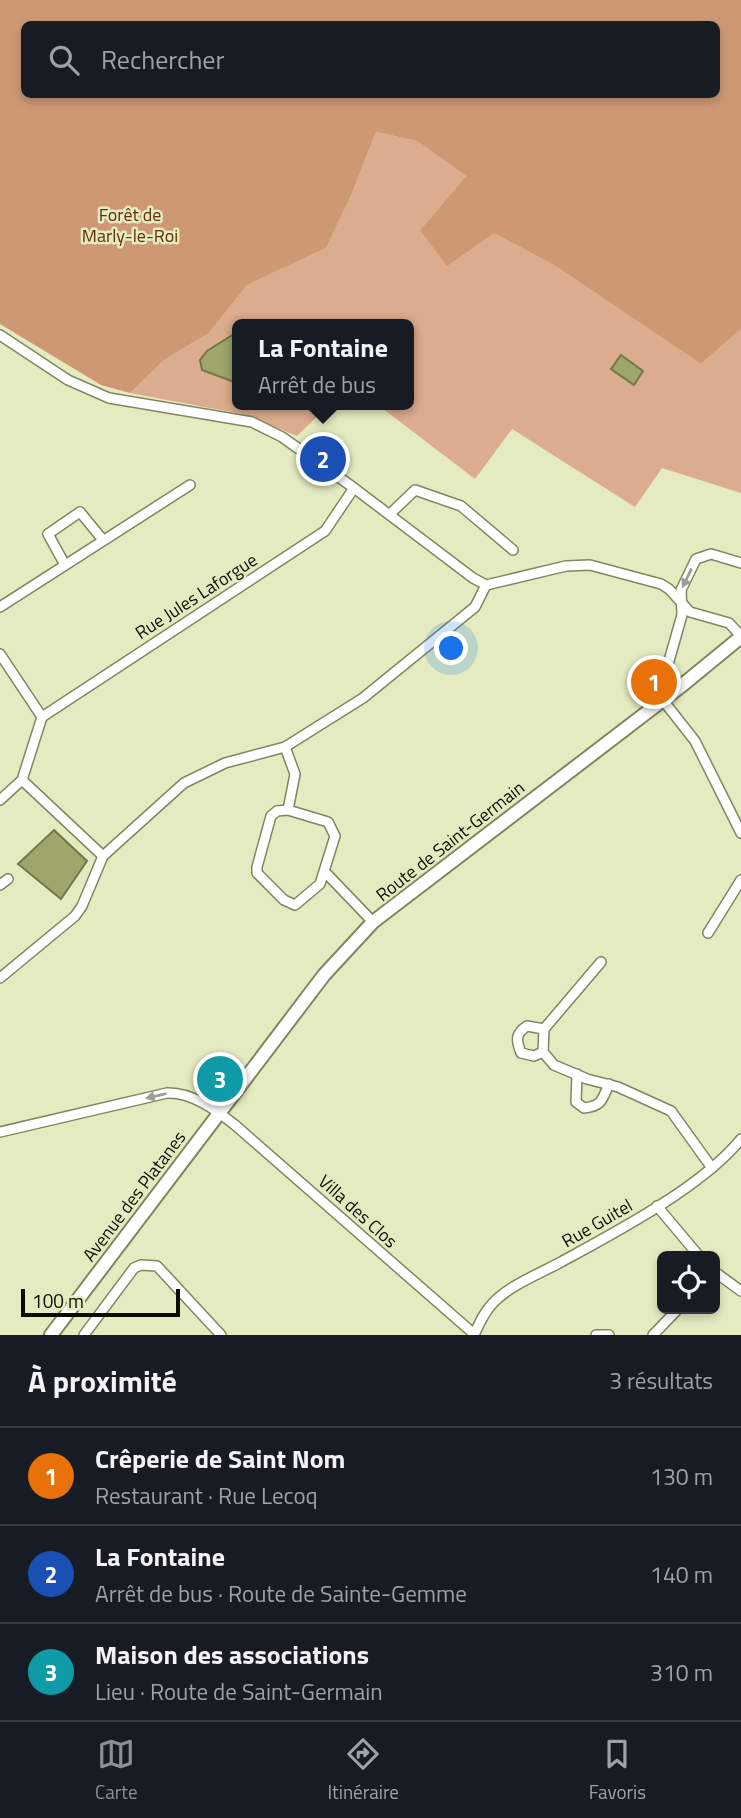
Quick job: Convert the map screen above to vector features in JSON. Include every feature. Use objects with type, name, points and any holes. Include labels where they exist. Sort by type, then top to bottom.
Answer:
[{"type":"street","points":[[0,335],[68,380],[109,398],[252,422],[282,437],[486,585],[566,566],[590,565],[661,584],[690,612],[729,622],[741,636]]},
{"type":"street","points":[[0,607],[190,485]]},
{"type":"street","name":"Rue Jules Laforgue","points":[[42,717],[324,531],[354,488]]},
{"type":"street","points":[[390,514],[415,490],[461,506],[513,550]]},
{"type":"street","points":[[65,565],[48,534],[80,512],[103,541]]},
{"type":"street","points":[[741,564],[711,554],[696,559],[681,590],[682,615],[665,675],[662,699],[695,741],[741,833]]},
{"type":"street","points":[[0,978],[75,916],[82,906],[103,856],[184,783],[225,763],[285,747],[363,698],[475,607],[486,585]]},
{"type":"street","name":"Route de Saint-Germain","points":[[219,1112],[324,975],[373,922],[741,636]]},
{"type":"street","points":[[0,654],[42,717],[22,780],[0,800]]},
{"type":"street","points":[[285,747],[295,774],[288,810]]},
{"type":"street","points":[[22,780],[103,856]]},
{"type":"street","points":[[288,810],[328,822],[335,836],[326,872],[320,884],[295,905],[284,901],[257,873],[271,816],[277,811],[288,810]]},
{"type":"street","points":[[326,872],[373,922]]},
{"type":"street","points":[[708,933],[741,880]]},
{"type":"street","points":[[601,962],[544,1029],[543,1052],[554,1065],[609,1084],[671,1111],[712,1168]]},
{"type":"street","points":[[543,1052],[534,1056],[521,1053],[516,1041],[519,1032],[527,1026],[544,1029]]},
{"type":"street","points":[[576,1074],[576,1102],[583,1108],[595,1107],[601,1102],[609,1084]]},
{"type":"street","name":"Villa des Clos","points":[[0,1132],[176,1093],[183,1094],[219,1112],[474,1335]]},
{"type":"street","name":"Avenue des Platanes","points":[[51,1335],[219,1112]]},
{"type":"street","name":"Rue Guitel","points":[[474,1335],[485,1313],[500,1297],[657,1206],[712,1168],[741,1139]]},
{"type":"street","points":[[657,1206],[695,1251]]},
{"type":"street","points":[[84,1335],[134,1268],[150,1264],[162,1271],[220,1335]]},
{"type":"street","points":[[720,1276],[741,1291]]},
{"type":"street","points":[[653,1335],[673,1314]]},
{"type":"street","points":[[596,1335],[609,1335]]},
{"type":"shaded area","points":[[376,132],[417,141],[466,176],[420,230],[494,233],[557,267],[701,364],[741,329],[741,493],[662,468],[635,507],[512,429],[475,479],[385,410],[414,410],[414,319],[232,319],[232,410],[324,410],[297,436],[242,414],[130,393],[164,360],[209,333],[247,285],[326,248],[350,198]]},
{"type":"shaded area","points":[[232,335],[232,381],[202,370],[200,360],[207,351]]},
{"type":"shaded area","points":[[621,355],[643,371],[634,385],[611,369]]},
{"type":"shaded area","points":[[54,830],[87,861],[61,899],[18,864]]},
{"type":"green space","name":"Forêt de Marly-le-Roi","points":[[0,0],[741,0],[741,329],[701,364],[557,267],[494,233],[447,266],[420,230],[466,176],[417,141],[376,132],[350,198],[326,248],[247,285],[209,333],[164,360],[130,393],[101,385],[0,324]]},
{"type":"place","name":"La Fontaine","points":[[323,459]]},
{"type":"place","name":"Crêperie de Saint Nom","points":[[654,682]]},
{"type":"place","name":"Maison des associations","points":[[220,1079]]}]
